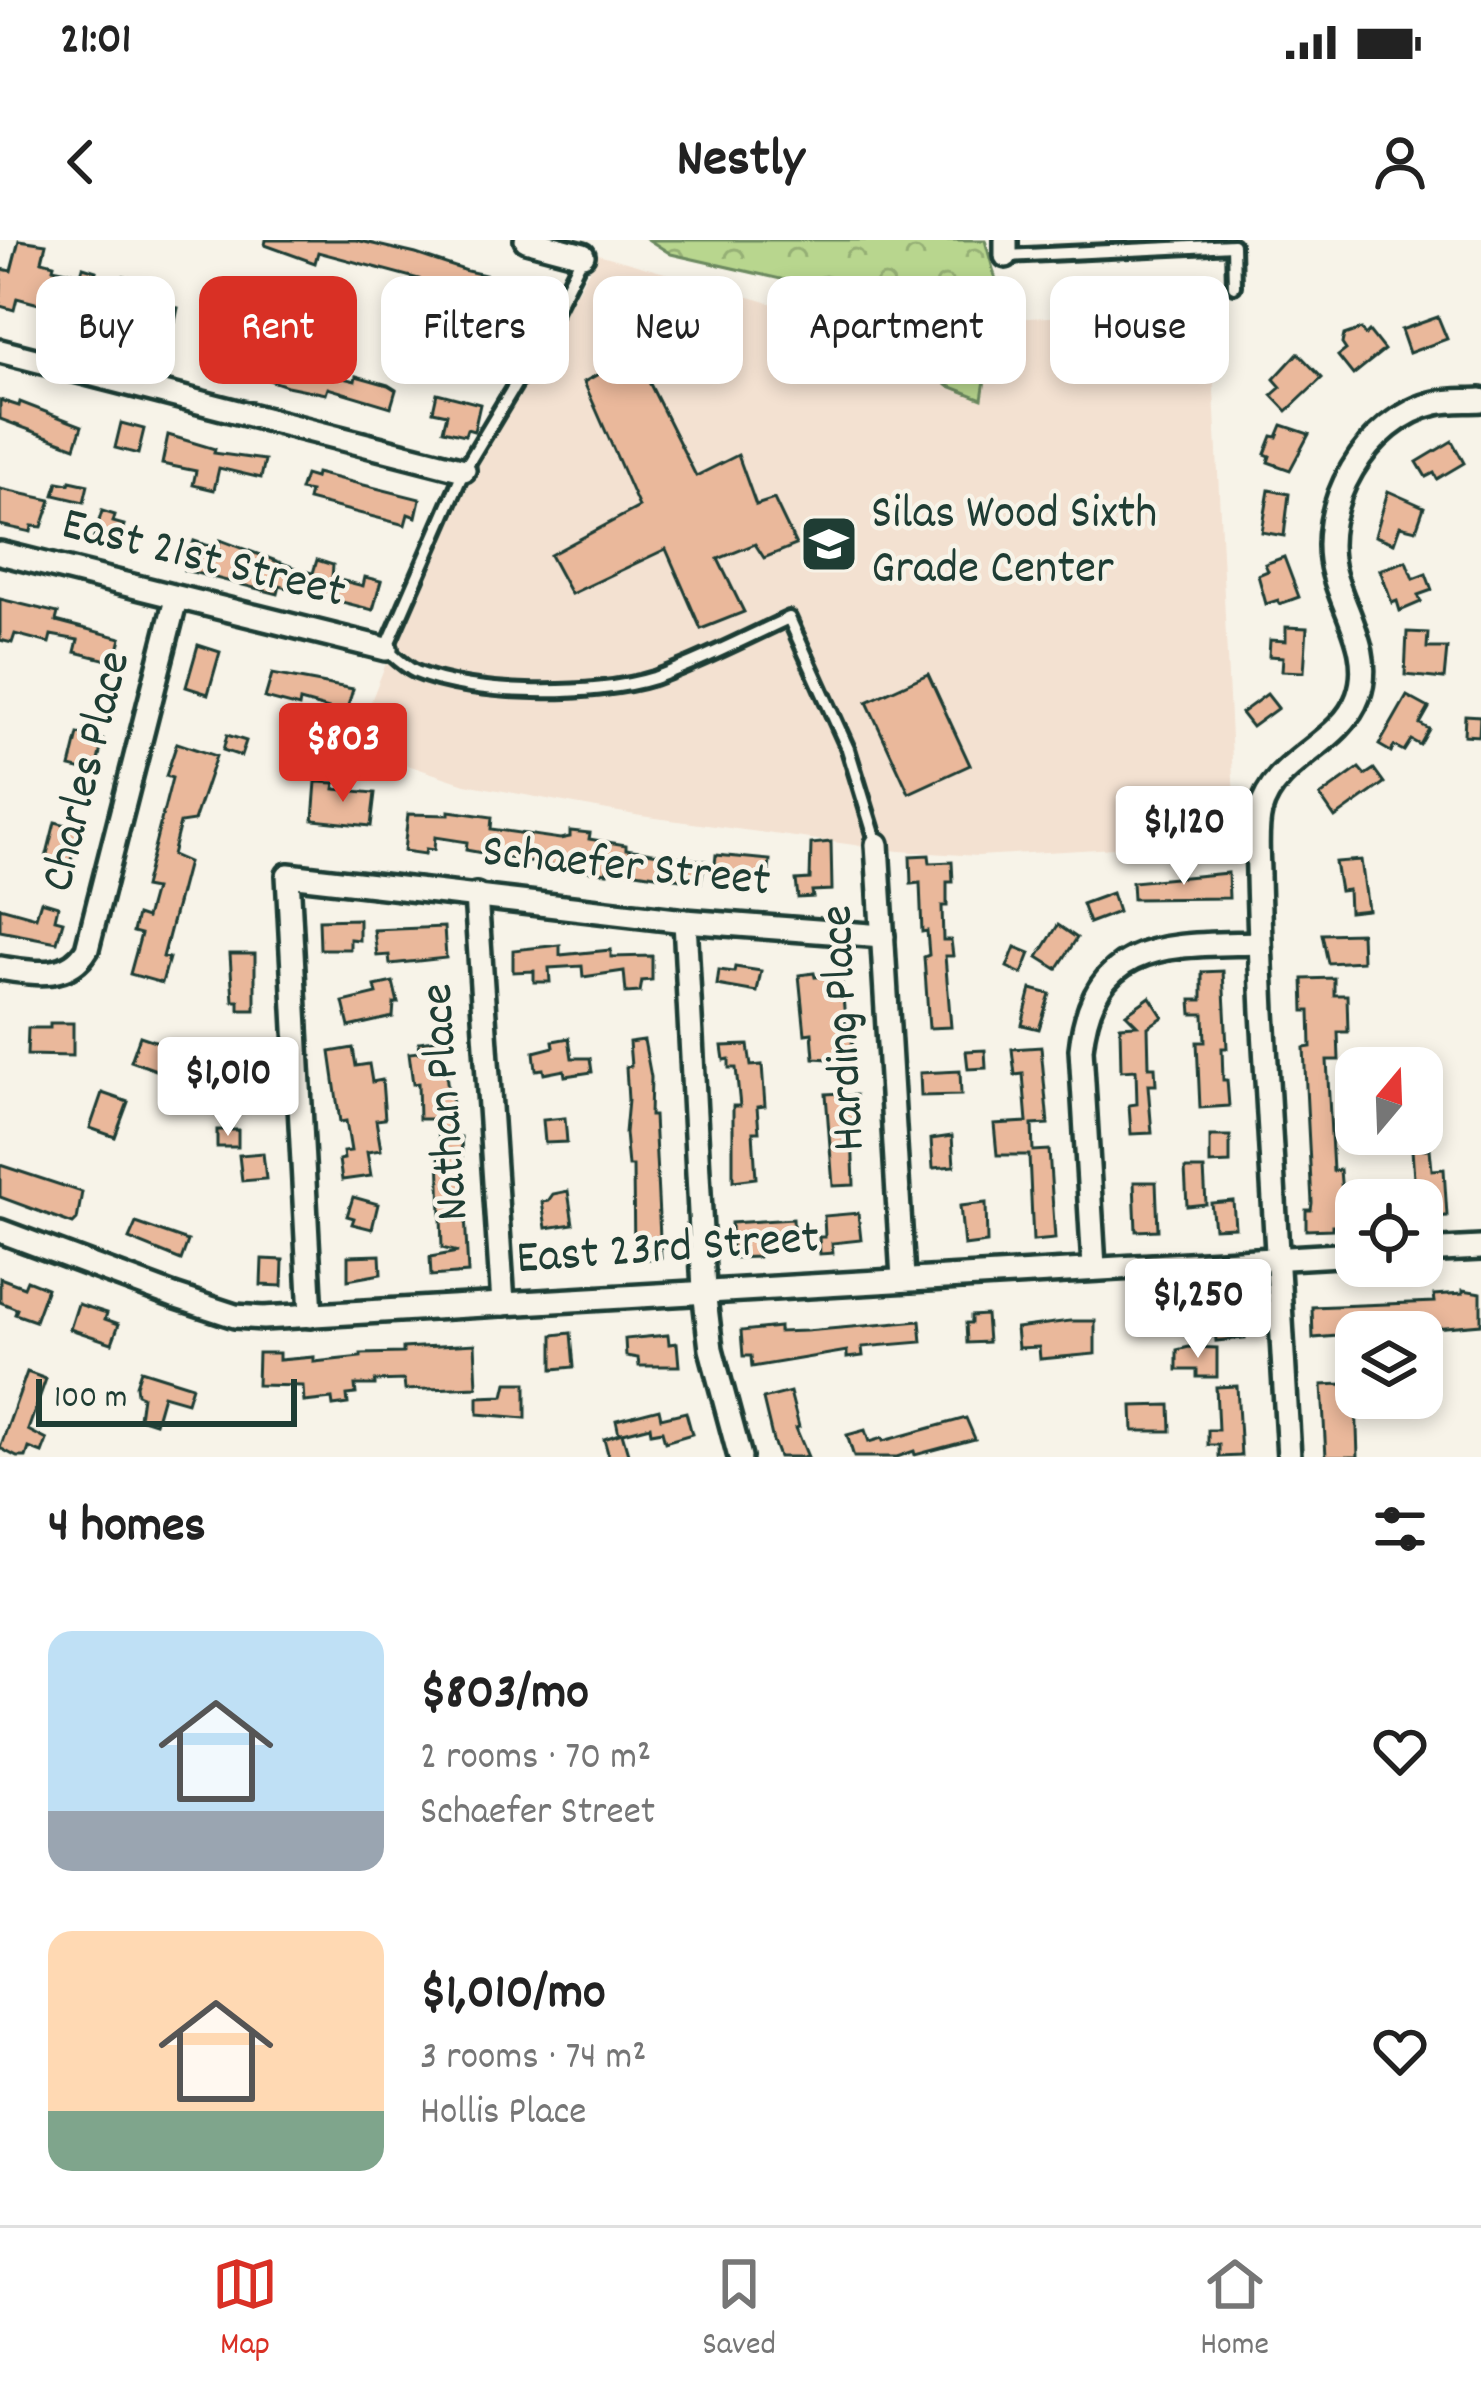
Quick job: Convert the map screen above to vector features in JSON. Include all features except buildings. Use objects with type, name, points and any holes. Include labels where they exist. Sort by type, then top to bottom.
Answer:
[{"type":"street","points":[[526,240],[584,255]]},
{"type":"street","points":[[0,351],[464,470]]},
{"type":"street","points":[[1289,1457],[1259,943],[1259,814],[1272,784],[1340,724],[1358,698],[1363,668],[1334,573],[1330,537],[1338,497],[1362,453],[1396,424],[1433,404],[1481,400]]},
{"type":"street","name":"East 21st Street","points":[[0,553],[386,650]]},
{"type":"street","name":"Charles Place","points":[[0,968],[51,973],[79,963],[92,932],[176,599]]},
{"type":"street","name":"Harding Place","points":[[877,844],[904,1278]]},
{"type":"street","name":"Schaefer Street","points":[[311,1316],[288,875],[685,921],[884,936]]},
{"type":"street","name":"Nathan Place","points":[[476,896],[503,1304]]},
{"type":"street","points":[[685,921],[704,1290],[711,1349],[740,1457]]},
{"type":"street","points":[[1094,1267],[1082,1048],[1085,1017],[1101,984],[1129,960],[1162,947],[1259,943]]},
{"type":"street","name":"East 23rd Street","points":[[0,1231],[236,1316],[311,1316],[1335,1255]]},
{"type":"street","points":[[1443,1250],[1481,1248]]},
{"type":"lane","points":[[1006,248],[1233,245],[1234,286]]},
{"type":"lane","points":[[584,255],[530,360],[464,470],[386,650],[414,672],[472,684],[524,692],[591,689],[652,679],[789,618],[848,749],[877,844]]},
{"type":"shaded area","name":"Silas Wood Sixth Grade Center","points":[[598,254],[675,276],[593,276],[593,384],[743,384],[743,295],[767,302],[767,384],[1026,384],[1026,318],[1050,317],[1050,384],[1214,384],[1236,841],[978,856],[899,851],[641,816],[465,784],[353,747],[416,587],[457,501],[524,384],[569,384],[569,305]]},
{"type":"green space","points":[[649,240],[985,240],[995,276],[768,276],[671,254]]},
{"type":"green space","points":[[984,384],[982,399],[946,385]]},
{"type":"place","name":"Silas Wood Sixth Grade Center","points":[[829,544]]}]
